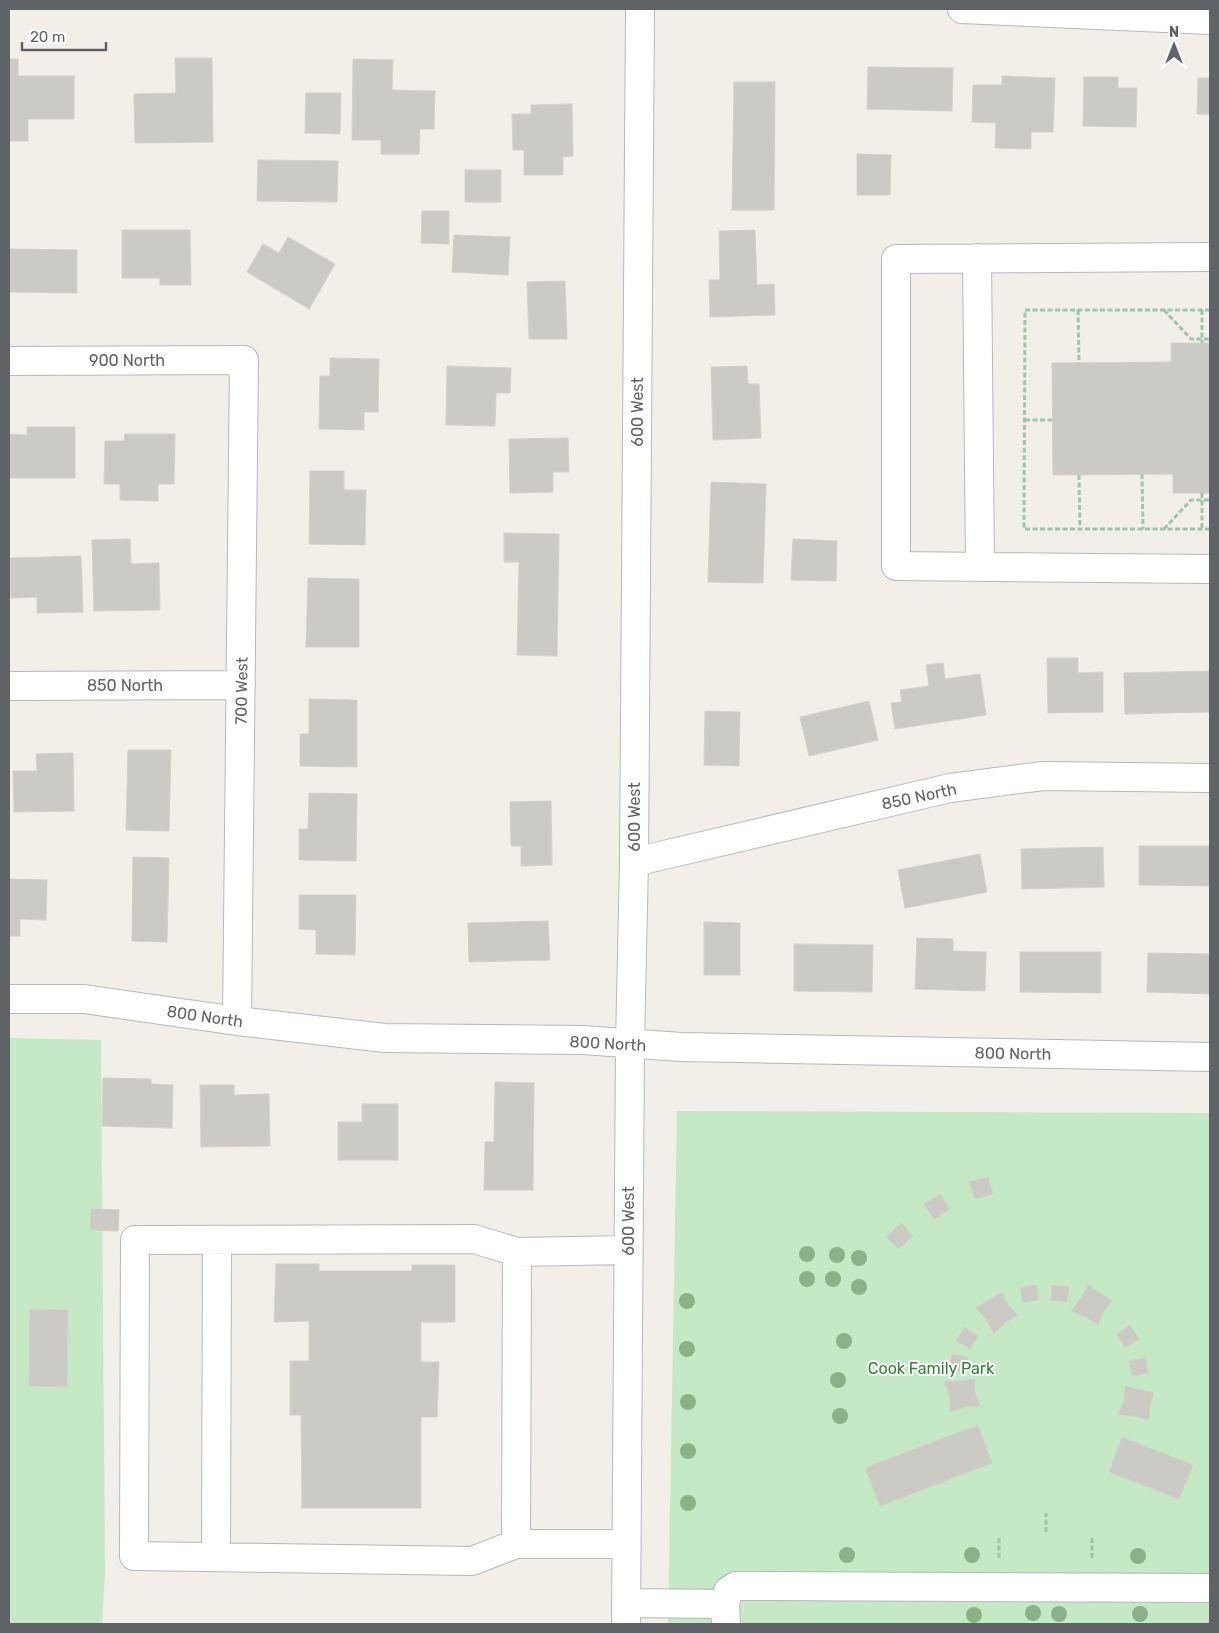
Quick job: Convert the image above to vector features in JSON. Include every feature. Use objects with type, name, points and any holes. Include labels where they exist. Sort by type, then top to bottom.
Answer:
[{"type":"street","name":"600 West","points":[[626,1614],[640,9]]},
{"type":"street","points":[[962,9],[1210,20]]},
{"type":"street","points":[[1210,257],[896,259],[896,566],[1210,569]]},
{"type":"street","points":[[977,258],[980,566]]},
{"type":"street","name":"900 North","points":[[9,361],[244,360]]},
{"type":"street","name":"700 West","points":[[237,1021],[244,360]]},
{"type":"street","name":"850 North","points":[[9,686],[241,685]]},
{"type":"street","name":"850 North","points":[[634,862],[950,788],[1043,776],[1210,778]]},
{"type":"street","name":"800 North","points":[[9,999],[84,999],[237,1021],[385,1038],[583,1040],[691,1048],[1210,1057]]},
{"type":"street","points":[[626,1544],[516,1544],[472,1561],[134,1556],[135,1240],[474,1239],[517,1252],[628,1250]]},
{"type":"street","points":[[216,1557],[217,1240]]},
{"type":"street","points":[[516,1544],[517,1252]]},
{"type":"street","points":[[626,1614],[726,1614],[728,1591],[736,1586],[1210,1588]]},
{"type":"path","points":[[1210,310],[1025,310],[1024,529],[1210,529]]},
{"type":"path","points":[[1078,310],[1079,362]]},
{"type":"path","points":[[1164,310],[1191,339],[1210,340]]},
{"type":"path","points":[[1202,310],[1202,341]]},
{"type":"path","points":[[1025,420],[1052,420]]},
{"type":"path","points":[[1142,474],[1143,529]]},
{"type":"path","points":[[1079,475],[1080,529]]},
{"type":"path","points":[[1202,493],[1202,529]]},
{"type":"path","points":[[1164,529],[1191,500],[1210,500]]},
{"type":"path","points":[[1046,1513],[1046,1532]]},
{"type":"green space","points":[[9,1038],[101,1040],[105,1572],[102,1624],[9,1624]]},
{"type":"green space","name":"Cook Family Park","points":[[677,1111],[1210,1113],[1210,1624],[668,1624]]},
{"type":"building","points":[[175,58],[212,58],[213,142],[135,143],[134,94],[176,93]]},
{"type":"building","points":[[9,59],[18,59],[18,76],[74,76],[74,119],[28,119],[28,141],[9,141]]},
{"type":"building","points":[[353,59],[393,60],[392,90],[435,91],[434,129],[420,129],[419,154],[381,154],[381,140],[352,140]]},
{"type":"building","points":[[868,67],[953,68],[952,111],[867,109]]},
{"type":"building","points":[[1002,76],[1055,78],[1053,132],[1031,132],[1031,149],[995,148],[996,123],[972,122],[973,85],[1002,85]]},
{"type":"building","points":[[1084,77],[1118,77],[1118,88],[1137,88],[1136,127],[1083,126]]},
{"type":"building","points":[[1198,78],[1210,78],[1210,114],[1197,114]]},
{"type":"building","points":[[734,82],[775,82],[774,210],[732,210]]},
{"type":"building","points":[[306,93],[341,93],[340,134],[305,133]]},
{"type":"building","points":[[572,104],[573,156],[563,157],[563,175],[524,175],[524,150],[513,150],[512,114],[531,114],[531,105]]},
{"type":"building","points":[[857,154],[891,155],[890,195],[857,195]]},
{"type":"building","points":[[258,160],[338,161],[337,202],[257,201]]},
{"type":"building","points":[[465,170],[501,170],[501,202],[465,202]]},
{"type":"building","points":[[422,211],[449,211],[449,244],[421,243]]},
{"type":"building","points":[[122,230],[190,230],[191,285],[160,285],[160,278],[122,278]]},
{"type":"building","points":[[755,230],[757,285],[774,284],[775,315],[710,317],[709,280],[720,280],[719,231]]},
{"type":"building","points":[[454,235],[510,237],[508,275],[452,272]]},
{"type":"building","points":[[288,237],[335,264],[309,309],[247,272],[263,244],[279,253]]},
{"type":"building","points":[[9,249],[77,250],[77,293],[9,292]]},
{"type":"building","points":[[565,281],[567,339],[529,339],[527,282]]},
{"type":"building","points":[[1171,343],[1210,343],[1210,493],[1173,493],[1173,474],[1053,475],[1052,363],[1171,362]]},
{"type":"building","points":[[330,358],[379,359],[378,412],[364,412],[364,430],[319,429],[320,376],[330,376]]},
{"type":"building","points":[[447,366],[511,368],[510,393],[496,393],[495,426],[446,425]]},
{"type":"building","points":[[747,366],[748,384],[759,384],[761,438],[713,440],[711,367]]},
{"type":"building","points":[[27,427],[75,427],[75,478],[9,478],[9,434],[27,435]]},
{"type":"building","points":[[125,434],[175,434],[174,484],[158,484],[158,501],[120,500],[120,484],[104,484],[105,441],[124,441]]},
{"type":"building","points":[[568,438],[569,472],[553,472],[553,492],[510,493],[509,439]]},
{"type":"building","points":[[310,471],[344,471],[344,490],[366,490],[365,545],[309,544]]},
{"type":"building","points":[[711,482],[766,484],[763,583],[708,582]]},
{"type":"building","points":[[504,533],[559,534],[557,656],[517,655],[519,562],[504,562]]},
{"type":"building","points":[[130,539],[131,564],[159,563],[160,610],[94,611],[92,540]]},
{"type":"building","points":[[793,539],[837,541],[836,581],[791,580]]},
{"type":"building","points":[[81,556],[83,612],[37,613],[37,597],[11,598],[10,558]]},
{"type":"building","points":[[308,578],[359,579],[359,647],[306,647]]},
{"type":"building","points":[[1047,658],[1078,658],[1078,673],[1103,672],[1103,712],[1048,713]]},
{"type":"building","points":[[943,663],[945,679],[980,674],[986,715],[895,729],[891,703],[902,702],[900,690],[929,686],[926,665]]},
{"type":"building","points":[[1210,671],[1210,712],[1125,714],[1124,673]]},
{"type":"building","points":[[309,699],[357,700],[357,767],[300,766],[300,734],[309,734]]},
{"type":"building","points":[[869,701],[878,740],[809,756],[800,717]]},
{"type":"building","points":[[705,711],[740,712],[739,766],[704,765]]},
{"type":"building","points":[[128,750],[171,750],[169,831],[126,830]]},
{"type":"building","points":[[73,753],[74,811],[14,812],[13,771],[37,771],[36,754]]},
{"type":"building","points":[[309,793],[357,794],[356,861],[299,860],[299,829],[308,829]]},
{"type":"building","points":[[551,801],[552,865],[521,866],[521,846],[511,846],[510,802]]},
{"type":"building","points":[[1139,846],[1210,846],[1210,886],[1139,885]]},
{"type":"building","points":[[1103,847],[1104,887],[1022,889],[1021,849]]},
{"type":"building","points":[[980,854],[987,892],[905,908],[898,870]]},
{"type":"building","points":[[133,857],[169,858],[167,942],[132,941]]},
{"type":"building","points":[[9,879],[47,880],[46,920],[20,919],[20,936],[9,936]]},
{"type":"building","points":[[299,895],[356,895],[355,955],[316,954],[316,930],[299,929]]},
{"type":"building","points":[[548,921],[550,960],[469,962],[468,923]]},
{"type":"building","points":[[704,922],[740,923],[740,975],[704,975]]},
{"type":"building","points":[[917,938],[953,939],[953,951],[986,952],[985,991],[915,989]]},
{"type":"building","points":[[794,944],[873,945],[872,992],[794,991]]},
{"type":"building","points":[[1020,952],[1101,952],[1101,993],[1020,992]]},
{"type":"building","points":[[1148,953],[1210,954],[1210,994],[1147,992]]},
{"type":"building","points":[[103,1078],[151,1079],[151,1084],[173,1085],[172,1128],[102,1126]]},
{"type":"building","points":[[495,1082],[534,1083],[533,1190],[484,1190],[485,1142],[494,1142]]},
{"type":"building","points":[[200,1085],[234,1085],[234,1095],[269,1094],[270,1146],[201,1147]]},
{"type":"building","points":[[362,1104],[398,1104],[398,1160],[338,1160],[338,1122],[362,1122]]},
{"type":"building","points":[[988,1177],[993,1194],[975,1199],[969,1182]]},
{"type":"building","points":[[940,1194],[950,1209],[934,1219],[924,1204]]},
{"type":"building","points":[[91,1209],[119,1210],[118,1231],[90,1230]]},
{"type":"building","points":[[901,1223],[913,1236],[899,1249],[886,1237]]},
{"type":"building","points":[[276,1264],[319,1264],[319,1271],[412,1271],[412,1265],[455,1265],[455,1322],[421,1322],[421,1362],[439,1362],[437,1417],[421,1417],[421,1508],[302,1508],[301,1415],[290,1415],[290,1361],[309,1361],[309,1321],[274,1322]]},
{"type":"building","points":[[1036,1285],[1039,1300],[1023,1303],[1020,1288]]},
{"type":"building","points":[[1052,1285],[1069,1287],[1067,1302],[1051,1300]]},
{"type":"building","points":[[1088,1285],[1112,1301],[1103,1312],[1098,1325],[1086,1317],[1071,1311]]},
{"type":"building","points":[[1002,1292],[1008,1305],[1018,1315],[1005,1323],[994,1334],[986,1319],[975,1308]]},
{"type":"building","points":[[30,1309],[68,1310],[67,1387],[29,1386]]},
{"type":"building","points":[[1130,1325],[1139,1339],[1125,1348],[1117,1334]]},
{"type":"building","points":[[964,1327],[978,1336],[970,1349],[956,1341]]},
{"type":"building","points":[[952,1354],[968,1357],[964,1372],[949,1369]]},
{"type":"building","points":[[1145,1358],[1148,1373],[1132,1376],[1129,1361]]},
{"type":"building","points":[[975,1379],[975,1393],[980,1406],[965,1407],[950,1412],[950,1396],[944,1381]]},
{"type":"building","points":[[1125,1386],[1154,1393],[1150,1405],[1149,1420],[1134,1416],[1118,1415],[1124,1400]]},
{"type":"building","points":[[978,1425],[992,1463],[880,1506],[865,1468]]},
{"type":"building","points":[[1122,1437],[1193,1465],[1179,1499],[1109,1472]]}]
